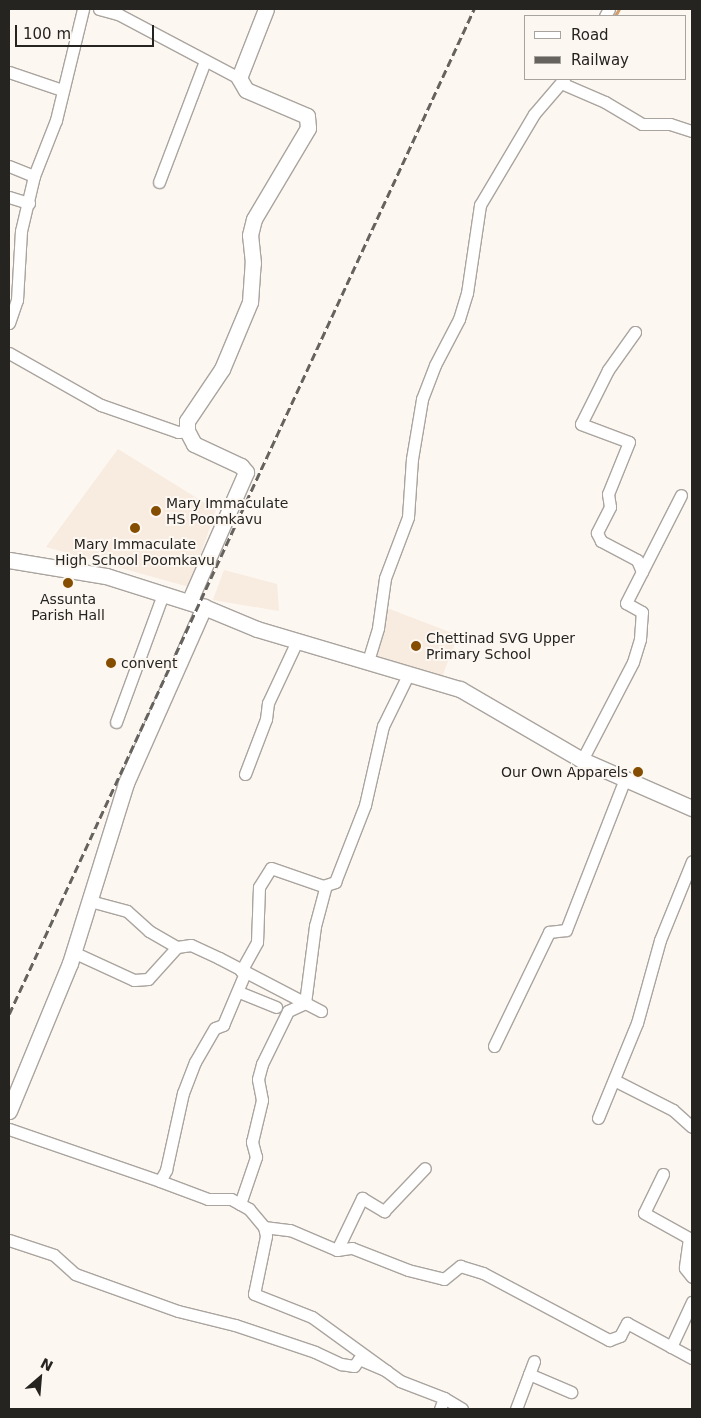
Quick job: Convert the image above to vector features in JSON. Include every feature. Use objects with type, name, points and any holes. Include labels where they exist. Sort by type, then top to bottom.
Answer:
[{"type":"street","points":[[9,323],[17,300],[21,231],[30,203],[34,176],[56,120],[62,90],[84,9]]},
{"type":"street","points":[[9,1111],[74,952],[126,782],[197,604],[246,472],[242,466],[194,444],[187,431],[187,420],[222,369],[250,302],[254,263],[250,235],[254,219],[308,128],[307,116],[246,90],[239,78],[118,14],[98,9]]},
{"type":"street","points":[[239,78],[266,9]]},
{"type":"street","points":[[159,182],[205,61]]},
{"type":"street","points":[[9,72],[62,90]]},
{"type":"street","points":[[368,661],[378,628],[385,578],[408,517],[412,459],[421,405],[467,294],[480,205],[534,114],[562,81],[605,102],[642,124],[670,124],[692,131]]},
{"type":"street","points":[[9,166],[34,176]]},
{"type":"street","points":[[9,197],[30,203]]},
{"type":"street","points":[[635,332],[608,370],[581,424],[629,442],[608,494],[610,507],[597,533],[601,540],[630,554],[642,572]]},
{"type":"street","points":[[9,353],[101,406],[178,432],[187,431]]},
{"type":"street","points":[[582,760],[635,654],[642,612],[626,603],[681,496]]},
{"type":"street","points":[[9,560],[90,572],[197,604],[257,629],[460,689],[582,760],[692,808]]},
{"type":"street","points":[[116,722],[163,594]]},
{"type":"street","points":[[245,774],[266,719],[268,703],[297,641]]},
{"type":"street","points":[[160,1181],[166,1170],[183,1093],[195,1062],[216,1028],[223,1024],[239,992],[243,972],[257,942],[259,887],[271,868],[326,885],[334,882],[365,804],[383,726],[408,675]]},
{"type":"street","points":[[494,1046],[549,932],[566,930],[625,778]]},
{"type":"street","points":[[598,1118],[638,1023],[660,940],[692,861]]},
{"type":"street","points":[[305,1003],[315,926],[326,885]]},
{"type":"street","points":[[90,901],[127,911],[150,931],[177,947],[191,946],[321,1011]]},
{"type":"street","points":[[74,952],[134,980],[148,980],[177,947]]},
{"type":"street","points":[[239,992],[276,1007]]},
{"type":"street","points":[[240,1204],[256,1157],[252,1142],[262,1100],[258,1079],[262,1064],[288,1011],[305,1003]]},
{"type":"street","points":[[614,1080],[673,1110],[692,1127]]},
{"type":"street","points":[[9,1129],[160,1181],[188,1193],[208,1199],[231,1200],[250,1209],[264,1227],[266,1236],[254,1294],[312,1317],[400,1381],[442,1404],[462,1409]]},
{"type":"street","points":[[337,1250],[362,1198],[384,1211],[425,1168]]},
{"type":"street","points":[[663,1174],[644,1213],[690,1238],[685,1268],[692,1276]]},
{"type":"street","points":[[264,1227],[290,1230],[337,1250],[352,1248],[408,1270],[444,1279],[460,1266],[468,1268],[529,1294],[609,1340],[620,1336],[627,1323],[692,1358]]},
{"type":"street","points":[[9,1240],[54,1255],[75,1274],[178,1311],[235,1325],[315,1352],[341,1364],[354,1366],[359,1359],[387,1371]]},
{"type":"street","points":[[671,1347],[692,1302]]},
{"type":"street","points":[[516,1409],[534,1361]]},
{"type":"street","points":[[529,1374],[571,1392]]},
{"type":"shaded area","name":"Mary Immaculate High School Poomkavu","points":[[118,449],[216,510],[189,587],[46,547]]},
{"type":"shaded area","points":[[224,570],[277,584],[279,611],[213,600]]},
{"type":"shaded area","name":"Chettinad SVG Upper Primary School","points":[[387,608],[458,635],[440,682],[369,655]]},
{"type":"waterway","points":[[616,15],[619,9]]},
{"type":"railway","points":[[9,1014],[474,9]]},
{"type":"place","name":"Mary Immaculate HS Poomkavu","points":[[156,511]]},
{"type":"place","name":"Mary Immaculate High School Poomkavu","points":[[135,528]]},
{"type":"place","name":"Assunta Parish Hall","points":[[68,583]]},
{"type":"place","name":"Chettinad SVG Upper Primary School","points":[[416,646]]},
{"type":"place","name":"convent","points":[[111,663]]},
{"type":"place","name":"Our Own Apparels","points":[[638,772]]}]
